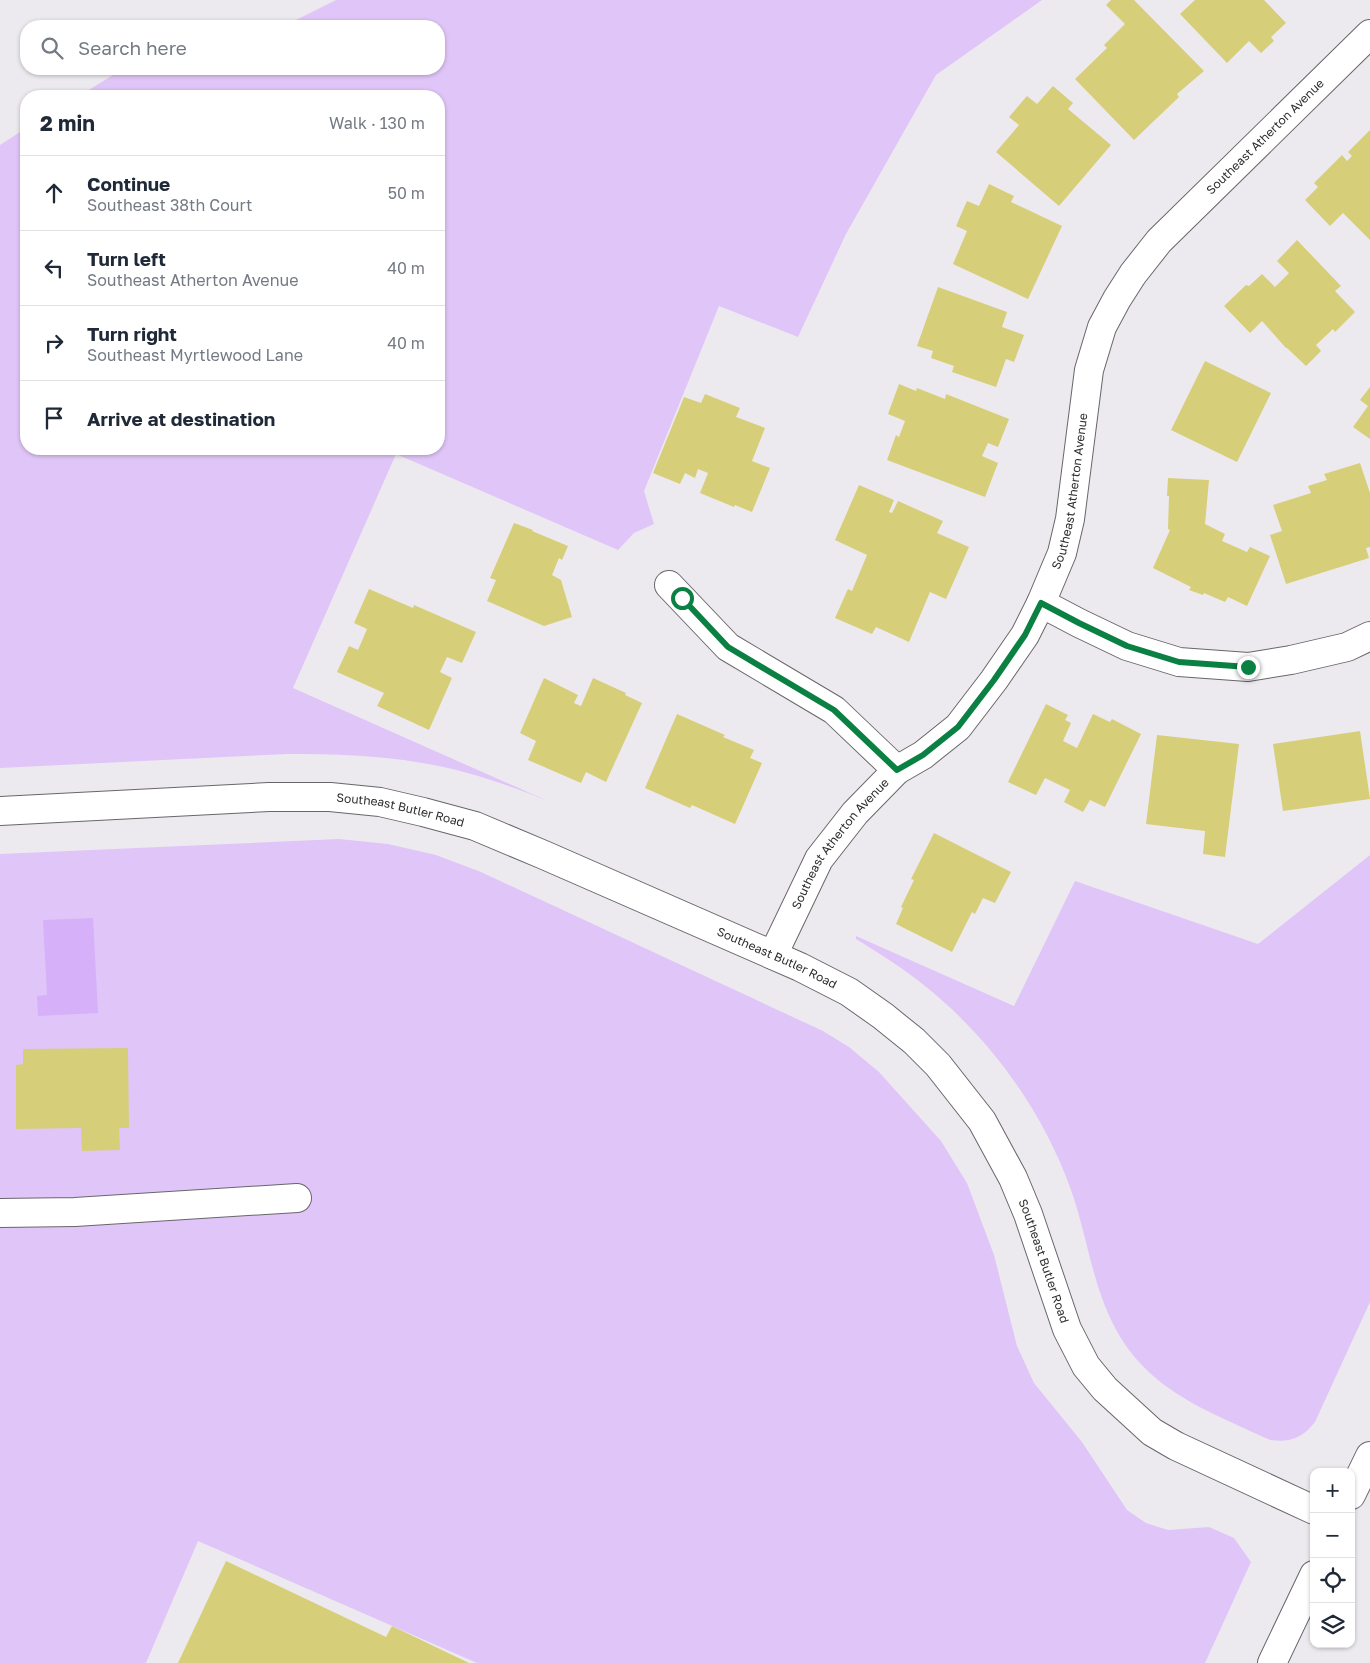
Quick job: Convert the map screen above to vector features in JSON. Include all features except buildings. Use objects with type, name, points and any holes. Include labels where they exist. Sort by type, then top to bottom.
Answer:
[{"type":"street","name":"Southeast Atherton Avenue","points":[[773,955],[818,859],[855,813],[897,770],[923,755],[958,727],[1025,635],[1062,553],[1070,519],[1089,370],[1102,327],[1133,274],[1159,241],[1370,34]]},
{"type":"street","points":[[669,585],[728,647],[834,710],[897,770]]},
{"type":"street","points":[[1041,603],[1127,646],[1179,662],[1248,667],[1291,660],[1347,647],[1370,636]]},
{"type":"street","name":"Southeast Butler Road","points":[[0,810],[269,797],[330,797],[380,802],[475,826],[773,955],[849,992],[884,1016],[914,1041],[938,1065],[982,1120],[1013,1178],[1028,1214],[1067,1329],[1086,1366],[1105,1389],[1152,1432],[1176,1446],[1310,1508]]},
{"type":"street","points":[[0,1214],[75,1212],[297,1198]]},
{"type":"street","points":[[1355,1487],[1370,1456]]},
{"type":"street","points":[[1272,1663],[1310,1583]]},
{"type":"shaded area","points":[[336,0],[1042,0],[936,75],[846,234],[798,337],[719,306],[644,491],[654,524],[634,533],[618,550],[398,455],[445,455],[445,90],[89,90],[113,75],[445,75],[445,20],[296,20]]},
{"type":"shaded area","points":[[20,132],[20,455],[396,455],[293,688],[550,802],[471,774],[438,766],[388,758],[287,754],[0,768],[0,145]]},
{"type":"shaded area","points":[[339,839],[388,844],[436,855],[481,872],[823,1031],[849,1047],[879,1072],[941,1141],[967,1183],[994,1255],[1017,1346],[1034,1383],[1082,1442],[1127,1510],[1146,1523],[1168,1530],[1209,1527],[1234,1538],[1251,1562],[1205,1663],[477,1663],[198,1541],[146,1663],[0,1663],[0,854]]},
{"type":"shaded area","points":[[1370,855],[1370,1302],[1315,1422],[1306,1432],[1295,1438],[1283,1441],[1270,1440],[1217,1416],[1183,1397],[1152,1375],[1138,1361],[1123,1342],[1103,1301],[1071,1190],[1046,1132],[1030,1104],[992,1053],[949,1006],[908,973],[856,939],[856,936],[1014,1006],[1075,881],[1258,944]]},
{"type":"shaded area","points":[[93,918],[98,1013],[38,1016],[37,996],[47,995],[43,920]]},
{"type":"route","points":[[682,598],[728,647],[834,710],[897,770],[923,755],[958,727],[1025,635],[1041,603],[1127,646],[1179,662],[1248,667]]}]
